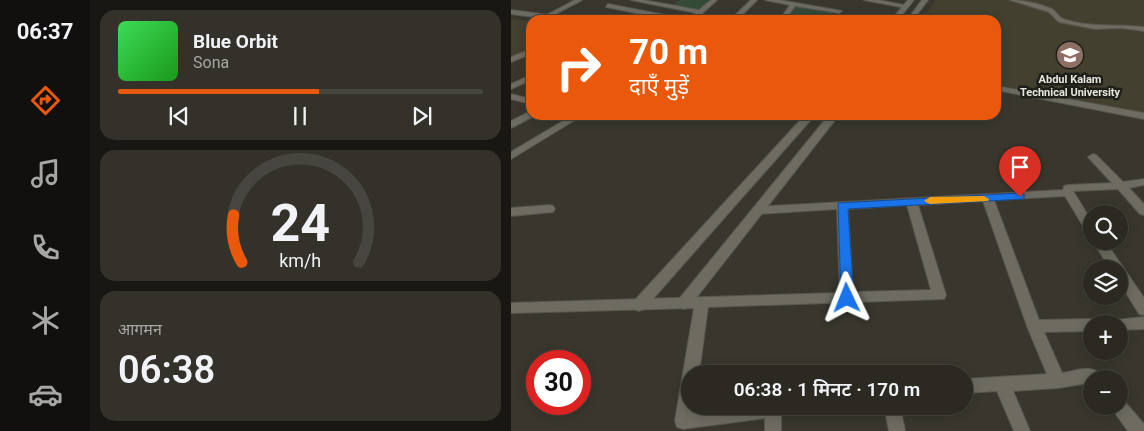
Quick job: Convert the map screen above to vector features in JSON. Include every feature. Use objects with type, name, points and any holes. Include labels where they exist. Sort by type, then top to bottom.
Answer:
[{"type":"street","points":[[552,15],[579,0]]},
{"type":"street","points":[[619,0],[608,6],[655,15]]},
{"type":"street","points":[[634,0],[700,12]]},
{"type":"street","points":[[667,6],[677,0]]},
{"type":"street","points":[[697,15],[714,0]]},
{"type":"street","points":[[738,15],[754,0]]},
{"type":"street","points":[[768,0],[839,11],[835,15]]},
{"type":"street","points":[[867,0],[906,6]]},
{"type":"street","points":[[898,15],[911,0]]},
{"type":"street","points":[[914,15],[925,0]]},
{"type":"street","points":[[1013,0],[1051,11],[1059,20],[1095,27],[1121,26],[1144,29]]},
{"type":"street","points":[[785,15],[794,4]]},
{"type":"street","points":[[511,14],[526,16]]},
{"type":"street","points":[[511,60],[526,53]]},
{"type":"street","points":[[511,87],[526,80]]},
{"type":"street","points":[[1001,89],[1144,116]]},
{"type":"street","points":[[511,96],[526,100]]},
{"type":"street","points":[[511,125],[526,117]]},
{"type":"street","points":[[511,156],[571,120]]},
{"type":"street","points":[[639,305],[806,120]]},
{"type":"street","points":[[684,303],[830,120]]},
{"type":"street","points":[[1093,157],[1144,211]]},
{"type":"street","points":[[1083,217],[1068,193],[1068,188],[1121,186],[1144,182]]},
{"type":"street","points":[[758,210],[988,199],[1068,193]]},
{"type":"street","points":[[988,199],[1034,326],[1058,381]]},
{"type":"street","points":[[511,308],[939,295],[912,202]]},
{"type":"street","points":[[842,206],[845,220],[847,298]]},
{"type":"street","points":[[511,212],[549,210]]},
{"type":"street","points":[[1128,285],[1144,310]]},
{"type":"street","points":[[692,365],[702,302]]},
{"type":"street","points":[[1128,324],[1144,323]]},
{"type":"street","points":[[1034,326],[1083,324]]},
{"type":"street","points":[[973,386],[1058,381],[1083,377]]},
{"type":"street","points":[[1002,384],[1022,431]]},
{"type":"street","points":[[684,415],[683,421],[728,415]]},
{"type":"street","points":[[773,415],[773,431]]},
{"type":"street","points":[[894,415],[897,431]]},
{"type":"street","points":[[1126,415],[1139,431]]},
{"type":"shaded area","name":"Abdul Kalam Technical University","points":[[936,0],[1144,0],[1144,116],[1001,91],[1001,15],[926,15]]},
{"type":"shaded area","points":[[511,19],[526,20],[526,50],[511,57]]},
{"type":"green space","points":[[680,0],[710,0],[697,10],[671,6]]},
{"type":"green space","points":[[796,6],[834,12],[830,15],[790,15]]},
{"type":"slow traffic","points":[[930,201],[984,199]]},
{"type":"place","name":"Abdul Kalam Technical University","points":[[1070,55]]},
{"type":"route","points":[[847,298],[845,220],[842,206],[1020,197]]}]
